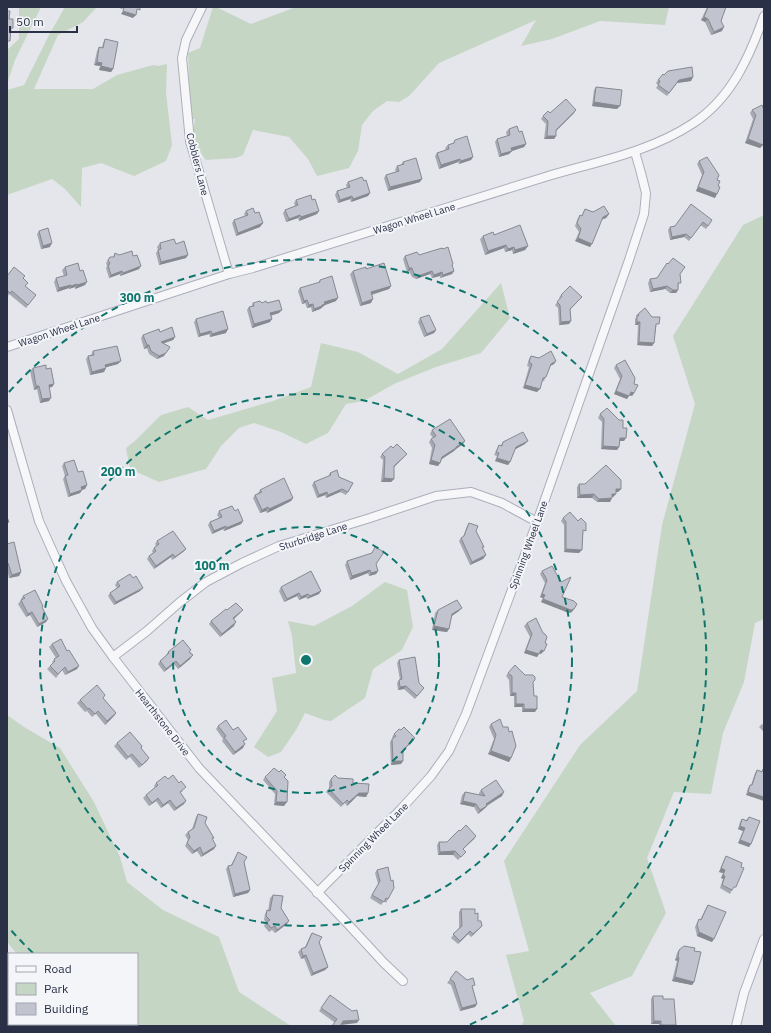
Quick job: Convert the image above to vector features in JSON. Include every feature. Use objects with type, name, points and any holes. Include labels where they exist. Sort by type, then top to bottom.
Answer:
[{"type":"street","name":"Cobblers Lane","points":[[202,7],[186,40],[182,58],[190,141],[229,274]]},
{"type":"street","name":"Wagon Wheel Lane","points":[[7,347],[229,274],[253,268],[578,167],[635,152],[672,136],[693,124],[713,107],[732,86],[745,64],[764,16]]},
{"type":"street","name":"Spinning Wheel Lane","points":[[317,893],[401,809],[431,776],[449,751],[466,714],[537,522],[627,267],[644,214],[646,193],[635,152]]},
{"type":"street","name":"Hearthstone Drive","points":[[7,410],[39,521],[66,581],[92,628],[199,768],[384,963],[403,981]]},
{"type":"street","name":"Sturbridge Lane","points":[[113,657],[148,631],[180,602],[206,582],[242,563],[279,546],[436,496],[471,492],[502,503],[537,522]]},
{"type":"street","points":[[736,1026],[744,993],[764,939]]},
{"type":"green space","points":[[19,7],[41,7],[15,60],[7,84],[7,50],[19,39]]},
{"type":"green space","points":[[65,7],[96,8],[83,22],[58,35],[34,89],[93,89],[117,75],[153,65],[158,66],[167,64],[166,93],[172,145],[166,161],[134,176],[101,163],[82,168],[81,207],[65,189],[52,179],[7,195],[7,90],[24,85]]},
{"type":"green space","points":[[213,7],[216,7],[251,24],[296,7],[669,7],[665,25],[600,21],[552,39],[521,46],[536,20],[439,63],[409,96],[399,102],[387,101],[373,111],[362,125],[358,151],[349,168],[317,176],[308,159],[289,137],[253,130],[243,155],[236,158],[206,160],[198,149],[194,141],[195,119],[191,119],[190,93],[187,82],[189,78],[188,53],[200,48]]},
{"type":"green space","points":[[764,215],[764,619],[755,623],[744,682],[723,733],[711,794],[674,792],[647,858],[666,913],[632,976],[590,993],[616,1026],[521,1026],[524,1021],[506,955],[529,951],[504,861],[580,745],[637,691],[662,525],[695,404],[673,336],[743,225]]},
{"type":"green space","points":[[501,283],[510,318],[481,353],[436,367],[394,384],[364,401],[346,404],[328,433],[306,444],[281,432],[254,423],[239,428],[221,446],[206,469],[159,482],[130,469],[126,448],[161,415],[188,407],[208,420],[273,401],[311,387],[321,343],[358,352],[398,374],[442,349]]},
{"type":"green space","points":[[385,582],[407,590],[413,627],[402,650],[373,669],[365,698],[331,721],[305,713],[296,730],[281,752],[268,757],[254,747],[277,711],[272,678],[296,673],[292,636],[288,621],[314,626],[352,606]]},
{"type":"green space","points":[[7,715],[24,727],[60,748],[94,802],[120,857],[127,882],[163,910],[219,937],[239,992],[291,1026],[75,1026],[74,1025],[138,1025],[138,953],[16,953],[7,942]]},
{"type":"building","points":[[124,7],[140,7],[140,10],[137,9],[136,15],[123,11]]},
{"type":"building","points":[[708,7],[726,7],[721,21],[724,27],[714,32],[708,19],[704,17]]},
{"type":"building","points":[[7,11],[10,11],[9,19],[13,19],[13,28],[11,28],[10,41],[7,41]]},
{"type":"building","points":[[105,39],[118,42],[113,69],[101,66],[102,63],[97,62],[99,47],[103,48]]},
{"type":"building","points":[[692,67],[693,77],[679,80],[669,93],[658,85],[660,81],[658,80],[668,71]]},
{"type":"building","points":[[596,87],[622,90],[620,106],[594,102]]},
{"type":"building","points":[[566,99],[576,110],[556,130],[556,136],[547,136],[548,121],[543,116],[548,111],[550,113]]},
{"type":"building","points":[[762,105],[764,110],[763,145],[748,139],[756,115],[752,110]]},
{"type":"building","points":[[517,126],[519,132],[522,131],[526,144],[511,148],[512,151],[501,154],[497,139],[510,135],[509,129]]},
{"type":"building","points":[[467,136],[473,157],[461,161],[460,159],[441,165],[437,153],[449,149],[448,145],[454,143],[455,140]]},
{"type":"building","points":[[707,157],[719,175],[717,180],[720,181],[718,186],[720,187],[717,194],[698,187],[704,172],[699,161]]},
{"type":"building","points":[[416,158],[422,179],[390,187],[386,175],[399,171],[397,166],[404,164],[403,162]]},
{"type":"building","points":[[362,177],[364,181],[366,180],[370,193],[353,199],[352,196],[340,200],[337,191],[350,187],[348,182]]},
{"type":"building","points":[[311,195],[312,200],[315,199],[319,211],[289,219],[285,210],[298,205],[296,200]]},
{"type":"building","points":[[691,204],[712,220],[708,226],[703,222],[691,238],[686,234],[672,237],[670,227],[675,226]]},
{"type":"building","points":[[604,206],[609,214],[603,217],[592,244],[578,238],[581,229],[577,223],[580,215],[582,216],[585,209],[593,212]]},
{"type":"building","points":[[253,208],[255,213],[259,212],[263,223],[238,233],[234,220],[248,215],[246,211]]},
{"type":"building","points":[[520,225],[528,246],[515,250],[514,247],[508,249],[506,245],[488,251],[483,236],[493,232],[494,235]]},
{"type":"building","points":[[48,228],[52,243],[43,246],[39,231]]},
{"type":"building","points":[[174,239],[176,244],[184,241],[188,255],[161,262],[158,250],[161,249],[160,243]]},
{"type":"building","points":[[448,247],[454,271],[443,275],[442,272],[434,275],[432,271],[418,276],[414,274],[412,268],[409,268],[405,256],[417,252],[419,255]]},
{"type":"building","points":[[132,251],[133,256],[137,255],[141,266],[123,273],[122,271],[111,275],[108,265],[110,264],[108,260],[110,257],[114,257],[115,253],[119,255]]},
{"type":"building","points":[[673,258],[685,267],[680,274],[681,283],[678,283],[678,290],[673,290],[667,286],[653,289],[650,279],[657,278],[667,263],[668,264]]},
{"type":"building","points":[[78,263],[80,271],[83,270],[87,282],[59,288],[56,278],[67,275],[65,267]]},
{"type":"building","points":[[384,263],[391,286],[371,292],[373,299],[362,303],[353,271],[366,267],[366,269]]},
{"type":"building","points":[[14,267],[25,276],[23,278],[28,283],[25,286],[36,295],[28,305],[12,291],[10,293],[7,290],[7,276]]},
{"type":"building","points":[[332,276],[338,298],[324,302],[325,304],[314,309],[313,304],[309,305],[307,300],[304,301],[300,288],[320,282],[320,280]]},
{"type":"building","points":[[570,286],[582,297],[570,309],[571,321],[561,322],[560,305],[557,302],[562,296],[561,295]]},
{"type":"building","points":[[279,300],[282,310],[270,313],[272,319],[254,324],[249,307],[254,306],[253,303],[260,301],[262,303],[266,301],[267,303]]},
{"type":"building","points":[[645,308],[652,317],[660,317],[659,324],[656,324],[654,343],[639,342],[640,322],[637,322],[637,315],[639,316],[638,314]]},
{"type":"building","points":[[223,311],[228,329],[212,334],[211,331],[200,334],[196,319]]},
{"type":"building","points":[[429,315],[436,330],[427,334],[420,318]]},
{"type":"building","points":[[172,327],[175,337],[161,342],[170,347],[166,353],[159,356],[151,351],[143,335],[159,329],[160,332]]},
{"type":"building","points":[[117,346],[121,361],[105,365],[106,368],[92,372],[88,356],[94,355],[93,351]]},
{"type":"building","points":[[551,351],[556,361],[551,364],[546,377],[543,378],[540,389],[525,385],[532,364],[529,362],[531,356],[539,358]]},
{"type":"building","points":[[625,360],[635,378],[634,384],[638,385],[634,393],[631,392],[629,396],[616,391],[622,376],[616,365]]},
{"type":"building","points":[[46,365],[46,369],[51,368],[54,384],[49,385],[51,398],[42,399],[39,386],[36,386],[33,368]]},
{"type":"building","points":[[607,408],[619,420],[623,420],[623,428],[627,428],[626,438],[620,438],[619,447],[603,446],[604,419],[600,414]]},
{"type":"building","points":[[450,419],[465,441],[442,457],[440,463],[431,460],[435,445],[431,439],[436,436],[432,430]]},
{"type":"building","points":[[523,432],[528,441],[516,447],[510,462],[497,458],[499,453],[496,452],[499,445],[502,446],[503,442]]},
{"type":"building","points":[[397,444],[407,454],[394,466],[394,479],[384,478],[385,457],[382,454],[391,446],[393,448]]},
{"type":"building","points":[[74,460],[78,472],[83,471],[87,485],[81,487],[82,490],[70,494],[65,476],[68,475],[64,463]]},
{"type":"building","points":[[606,465],[621,480],[621,489],[616,489],[616,494],[612,494],[612,498],[599,499],[594,494],[580,495],[579,484],[585,484]]},
{"type":"building","points":[[337,470],[339,477],[353,483],[348,492],[342,489],[328,495],[327,492],[319,495],[314,482],[331,475],[330,473]]},
{"type":"building","points":[[284,478],[293,498],[269,509],[268,507],[262,510],[255,495],[262,492],[260,490]]},
{"type":"building","points":[[232,506],[235,511],[238,509],[243,521],[214,531],[210,522],[222,517],[219,511]]},
{"type":"building","points":[[570,512],[578,521],[581,518],[586,523],[586,531],[583,530],[582,550],[566,549],[566,522],[563,518]]},
{"type":"building","points":[[469,523],[478,526],[476,531],[484,547],[482,547],[486,555],[472,562],[461,538],[464,536]]},
{"type":"building","points":[[173,531],[186,549],[175,557],[173,554],[156,566],[149,556],[156,551],[154,548],[159,544],[157,541]]},
{"type":"building","points":[[14,542],[21,572],[12,575],[7,563],[7,544]]},
{"type":"building","points":[[375,547],[384,552],[376,564],[378,571],[371,573],[370,570],[352,576],[347,561],[372,553]]},
{"type":"building","points":[[552,566],[561,582],[571,577],[562,597],[574,601],[577,604],[574,609],[571,610],[543,599],[545,595],[542,594],[547,580],[542,571]]},
{"type":"building","points":[[311,571],[321,591],[310,596],[308,594],[301,597],[299,593],[287,599],[281,587]]},
{"type":"building","points":[[130,574],[133,578],[136,576],[143,588],[116,602],[110,593],[120,586],[117,582]]},
{"type":"building","points":[[35,590],[48,619],[39,624],[32,612],[28,614],[21,600],[25,598],[23,596]]},
{"type":"building","points":[[457,600],[462,608],[452,614],[449,629],[434,626],[438,610]]},
{"type":"building","points":[[236,603],[243,610],[233,618],[236,622],[222,634],[211,621]]},
{"type":"building","points":[[536,618],[543,633],[547,637],[545,643],[547,644],[544,651],[541,650],[539,654],[526,650],[532,634],[527,623]]},
{"type":"building","points":[[61,639],[67,651],[69,650],[79,666],[68,672],[65,667],[58,674],[50,666],[55,661],[54,659],[59,656],[52,644]]},
{"type":"building","points":[[183,640],[191,650],[189,652],[193,655],[180,666],[176,661],[166,669],[160,661],[169,653],[168,652]]},
{"type":"building","points":[[415,657],[419,683],[424,688],[417,696],[406,686],[400,687],[399,680],[402,679],[399,660]]},
{"type":"building","points":[[515,665],[525,675],[533,675],[535,677],[533,682],[534,696],[537,696],[537,709],[524,709],[524,704],[516,704],[516,693],[512,693],[512,676],[508,673]]},
{"type":"building","points":[[97,685],[105,695],[103,698],[116,713],[107,721],[98,711],[95,714],[80,700]]},
{"type":"building","points":[[500,719],[503,727],[508,727],[509,732],[512,731],[516,746],[511,758],[491,751],[496,735],[491,724]]},
{"type":"building","points":[[226,720],[233,730],[238,727],[247,739],[243,741],[245,744],[235,752],[224,737],[226,736],[218,726]]},
{"type":"building","points":[[404,727],[415,738],[403,750],[403,761],[393,761],[392,739],[396,736],[394,734],[399,729],[401,730]]},
{"type":"building","points":[[130,732],[142,746],[141,748],[149,758],[142,765],[132,754],[128,757],[117,743]]},
{"type":"building","points":[[274,768],[279,772],[281,770],[286,775],[284,777],[288,781],[287,802],[276,802],[277,791],[265,777]]},
{"type":"building","points":[[763,769],[764,797],[748,792],[757,770],[762,772]]},
{"type":"building","points":[[173,775],[179,783],[181,781],[186,787],[180,792],[186,801],[176,808],[170,800],[163,805],[158,798],[152,803],[146,795],[158,785],[156,783],[165,776],[168,779]]},
{"type":"building","points":[[335,775],[338,778],[353,779],[353,783],[369,784],[368,793],[359,793],[349,802],[347,800],[343,804],[329,789],[332,786],[331,779]]},
{"type":"building","points":[[496,780],[504,792],[486,804],[487,806],[480,810],[476,804],[463,801],[465,792],[485,796],[481,790]]},
{"type":"building","points":[[198,814],[207,817],[205,823],[214,838],[212,838],[216,846],[203,854],[200,847],[194,851],[187,843],[190,837],[188,832],[194,828]]},
{"type":"building","points":[[749,817],[760,821],[751,844],[740,840],[745,828],[740,826],[742,819],[747,821]]},
{"type":"building","points":[[466,825],[476,836],[463,849],[466,852],[461,857],[455,851],[440,852],[439,842],[447,842]]},
{"type":"building","points":[[238,852],[247,857],[244,862],[250,890],[235,894],[228,866],[232,865]]},
{"type":"building","points":[[726,856],[742,863],[741,867],[744,868],[736,887],[732,890],[722,885],[725,870],[721,868]]},
{"type":"building","points":[[388,867],[391,881],[393,880],[394,888],[388,899],[386,898],[384,902],[372,895],[380,881],[377,870]]},
{"type":"building","points":[[273,895],[283,896],[281,908],[289,921],[277,930],[275,926],[271,928],[266,922],[270,920],[266,916],[267,910],[270,911]]},
{"type":"building","points":[[708,905],[726,912],[714,939],[699,932],[697,924],[699,919],[701,920]]},
{"type":"building","points":[[461,909],[475,909],[475,914],[478,913],[478,921],[481,921],[482,926],[473,934],[470,931],[460,941],[453,934],[462,926]]},
{"type":"building","points":[[312,933],[322,937],[319,942],[328,967],[313,973],[306,955],[303,956],[301,949],[306,947]]},
{"type":"building","points":[[684,946],[695,948],[694,951],[701,952],[694,982],[675,977],[679,950]]},
{"type":"building","points":[[456,971],[467,980],[473,978],[475,985],[472,986],[477,1004],[462,1008],[454,982],[450,979]]},
{"type":"building","points":[[330,995],[352,1011],[357,1010],[359,1020],[343,1021],[340,1026],[332,1026],[337,1019],[321,1008]]},
{"type":"building","points":[[653,996],[663,996],[663,999],[674,999],[676,1025],[661,1025],[661,1021],[654,1021]]}]
